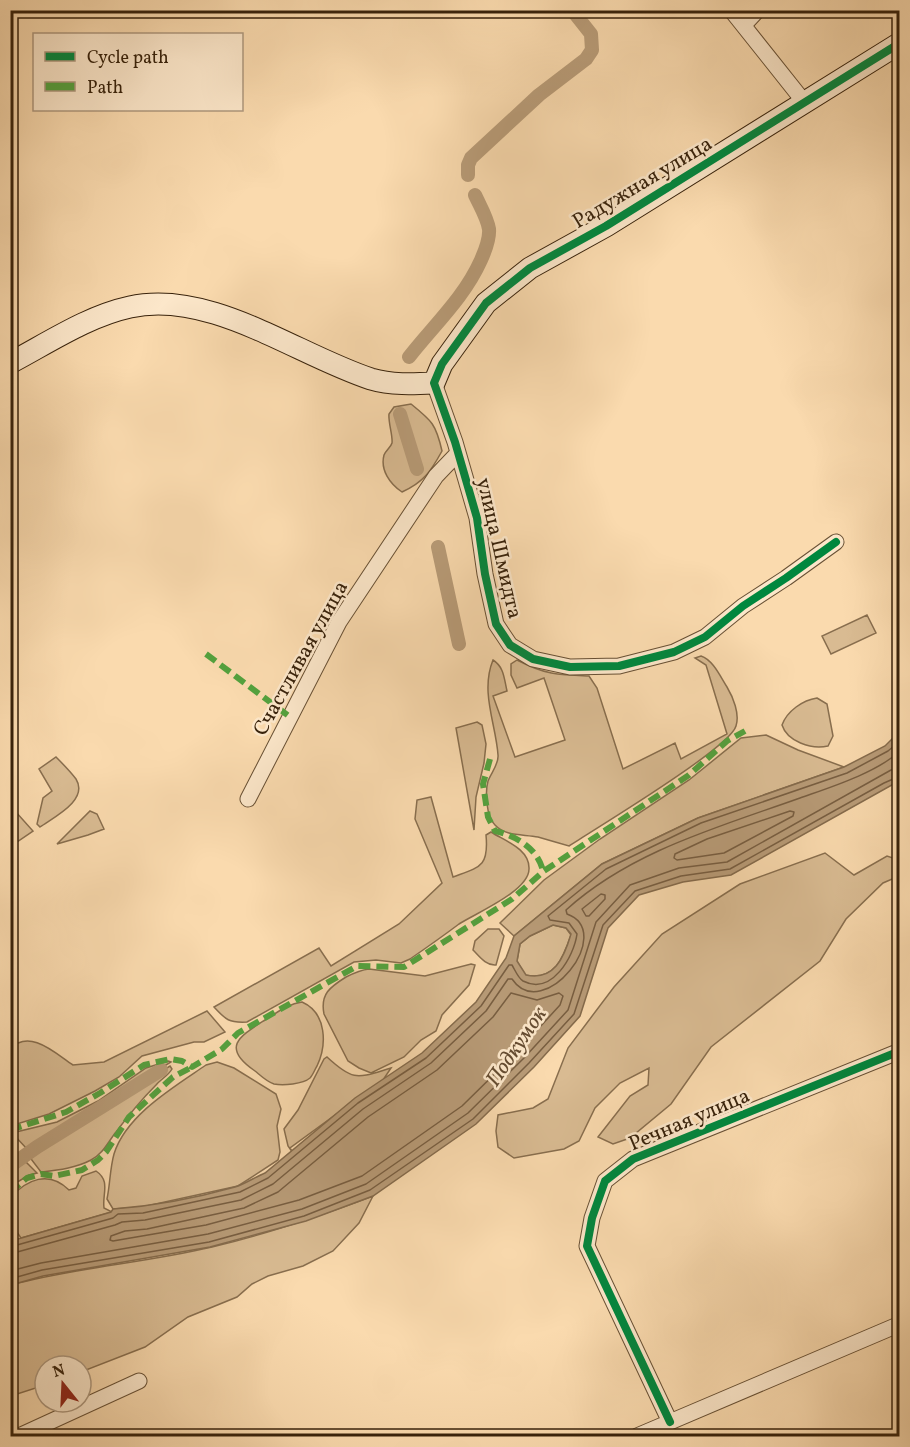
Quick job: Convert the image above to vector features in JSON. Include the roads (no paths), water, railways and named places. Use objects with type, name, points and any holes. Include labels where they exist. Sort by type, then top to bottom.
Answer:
[{"type":"street","points":[[731,10],[805,103]]},
{"type":"street","points":[[744,25],[759,10]]},
{"type":"street","name":"Радужная улица","points":[[434,382],[442,364],[476,315],[486,303],[512,281],[530,268],[606,226],[900,43]]},
{"type":"street","points":[[10,363],[99,318],[130,307],[158,304],[186,305],[270,335],[316,357],[372,379],[409,384],[434,382]]},
{"type":"street","name":"улица Шмидта","points":[[434,382],[477,518],[485,574],[496,624],[510,645],[532,659],[570,668],[619,666],[674,652],[705,637],[743,606],[836,542]]},
{"type":"street","name":"Счастливая улица","points":[[248,799],[339,622],[436,476],[458,453]]},
{"type":"street","name":"Речная улица","points":[[670,1422],[587,1246],[592,1218],[604,1181],[633,1159],[900,1051]]},
{"type":"street","points":[[637,1437],[900,1324]]},
{"type":"street","points":[[19,1437],[139,1381]]},
{"type":"water","name":"Подкумок","points":[[899,732],[899,781],[731,875],[683,882],[639,895],[608,928],[580,1016],[534,1067],[476,1124],[373,1196],[306,1221],[210,1247],[43,1276],[11,1285],[11,1241],[111,1212],[113,1209],[159,1204],[239,1186],[265,1173],[355,1098],[422,1053],[476,1002],[506,958],[514,936],[602,864],[698,818],[844,767],[885,746]],"holes":[[[553,925],[566,928],[571,934],[556,966],[544,975],[526,975],[517,961],[520,944],[530,936]]]},
{"type":"waterway","points":[[468,175],[471,158],[539,95],[586,59],[592,50],[591,34],[572,10]]},
{"type":"waterway","points":[[409,357],[466,287],[484,253],[489,229],[475,195]]},
{"type":"waterway","points":[[400,414],[417,469]]},
{"type":"waterway","points":[[438,547],[459,644]]},
{"type":"waterway","points":[[10,1166],[161,1070]]}]
